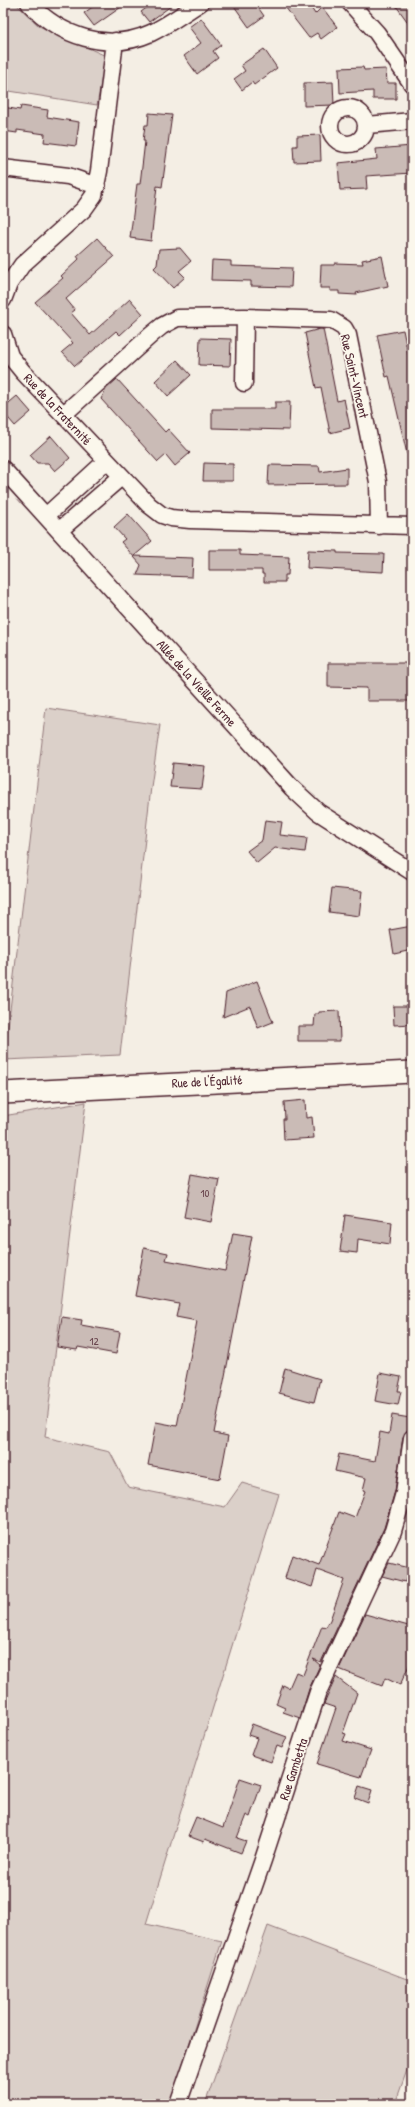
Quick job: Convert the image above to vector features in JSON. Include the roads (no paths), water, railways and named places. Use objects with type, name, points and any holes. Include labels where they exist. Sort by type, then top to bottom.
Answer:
[{"type":"street","points":[[28,3],[51,24],[68,33],[88,39],[115,41],[139,38],[151,33],[199,3]]},
{"type":"street","points":[[350,3],[377,33],[412,84]]},
{"type":"street","points":[[3,295],[22,265],[90,202],[96,186],[115,41]]},
{"type":"street","points":[[367,125],[412,121]]},
{"type":"street","points":[[3,168],[68,176],[96,186]]},
{"type":"street","name":"Rue Saint-Vincent","points":[[64,414],[162,326],[185,317],[245,317],[331,320],[344,328],[348,334],[378,482],[379,526]]},
{"type":"street","points":[[244,383],[245,317]]},
{"type":"street","name":"Rue de la Fraternité","points":[[3,334],[10,356],[18,367],[64,414],[106,461]]},
{"type":"street","points":[[46,516],[106,461],[156,511],[171,518],[190,520],[412,526]]},
{"type":"street","name":"Allée de la Vieille Ferme","points":[[3,469],[60,530],[292,788],[318,812],[412,872]]},
{"type":"street","points":[[60,530],[121,477]]},
{"type":"street","name":"Rue de l'Égalité","points":[[3,1093],[412,1072]]},
{"type":"street","name":"Rue Gambetta","points":[[178,2104],[263,1860],[318,1692],[392,1531],[404,1493],[412,1438]]}]
